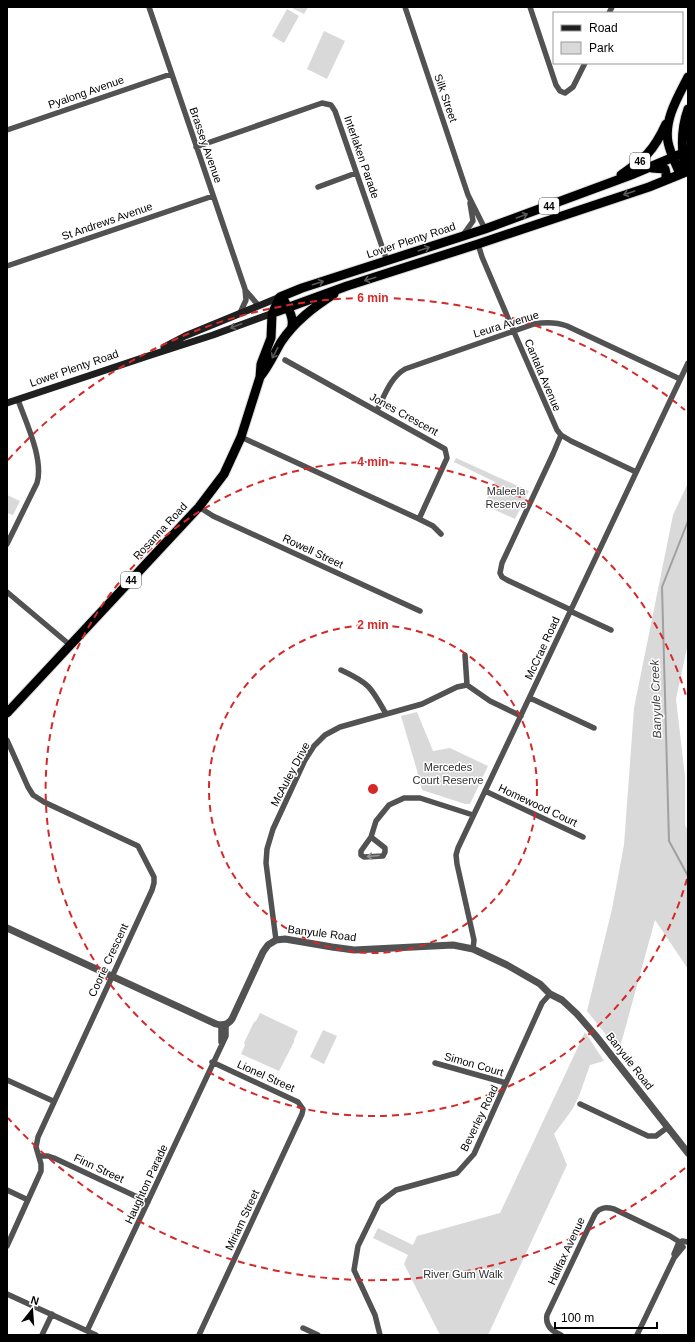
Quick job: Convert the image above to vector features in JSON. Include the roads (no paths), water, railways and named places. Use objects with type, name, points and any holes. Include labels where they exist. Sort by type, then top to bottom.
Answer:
[{"type":"highway","name":"46","points":[[612,182],[642,160],[650,152],[661,136],[688,77]]},
{"type":"highway","name":"46","points":[[678,155],[683,125],[688,109]]},
{"type":"highway","name":"46","points":[[672,111],[668,122],[667,132],[669,143],[678,155],[683,173]]},
{"type":"highway","name":"Lower Plenty Road","points":[[281,297],[302,288],[485,229],[649,168],[678,155]]},
{"type":"highway","points":[[649,168],[665,169],[666,180]]},
{"type":"highway","name":"Lower Plenty Road","points":[[273,313],[347,286],[649,187],[683,173]]},
{"type":"highway","name":"Rosanna Road","points":[[260,377],[268,367],[278,347],[290,330],[311,309],[347,286]]},
{"type":"highway","points":[[302,288],[305,295],[315,297]]},
{"type":"highway","points":[[281,297],[287,307],[292,322],[290,330]]},
{"type":"highway","name":"Rosanna Road","points":[[7,713],[199,507],[224,474],[241,437],[260,377],[261,364],[271,338],[273,313],[281,297]]},
{"type":"main road","name":"Lower Plenty Road","points":[[148,356],[185,336],[281,297]]},
{"type":"main road","name":"Lower Plenty Road","points":[[7,403],[213,335],[273,313]]},
{"type":"street","name":"Brassey Avenue","points":[[149,7],[245,289],[246,300],[240,313]]},
{"type":"street","name":"Silk Street","points":[[405,7],[468,195],[473,222],[462,237]]},
{"type":"street","points":[[530,7],[556,86],[559,90],[564,93],[568,92],[572,88],[584,64]]},
{"type":"street","name":"Pyalong Avenue","points":[[7,130],[171,74]]},
{"type":"street","name":"Interlaken Parade","points":[[196,146],[325,103],[331,105],[334,108],[387,261]]},
{"type":"street","points":[[318,187],[356,173]]},
{"type":"street","name":"Silk Street","points":[[468,195],[485,229]]},
{"type":"street","name":"St Andrews Avenue","points":[[7,266],[213,196]]},
{"type":"street","name":"Cantala Avenue","points":[[478,244],[482,257],[553,424],[561,435]]},
{"type":"street","name":"Brassey Avenue","points":[[245,289],[259,306]]},
{"type":"street","name":"Leura Avenue","points":[[377,410],[391,382],[397,374],[405,369],[540,323],[551,322],[562,324],[680,379]]},
{"type":"street","name":"Jones Crescent","points":[[285,360],[377,410],[442,447],[447,452],[448,456],[446,461],[419,519]]},
{"type":"street","name":"McCrae Road","points":[[473,949],[474,940],[456,855],[688,363]]},
{"type":"street","points":[[7,544],[35,487],[39,473],[36,452],[18,400]]},
{"type":"street","points":[[611,630],[507,580],[502,577],[500,573],[502,563],[557,447],[561,435],[636,472]]},
{"type":"street","points":[[241,437],[419,519],[433,526],[441,534]]},
{"type":"street","name":"Rowell Street","points":[[199,507],[213,516],[420,611]]},
{"type":"street","points":[[7,592],[70,645]]},
{"type":"street","points":[[465,655],[467,685],[490,701],[521,716]]},
{"type":"street","points":[[340,670],[360,679],[369,686],[376,694],[386,714]]},
{"type":"street","name":"McAuley Drive","points":[[276,940],[266,863],[267,849],[273,829],[305,760],[314,746],[332,730],[347,724],[422,704],[467,685]]},
{"type":"street","points":[[530,698],[594,728]]},
{"type":"street","name":"Coorie Crescent","points":[[7,740],[33,795],[44,802],[138,846],[154,880],[153,886],[38,1137],[36,1147],[40,1156],[41,1172],[7,1246]]},
{"type":"street","name":"Homewood Court","points":[[485,791],[583,837]]},
{"type":"street","points":[[371,836],[385,848],[383,856],[364,857],[361,855],[361,851],[371,836],[376,821],[389,805],[404,798],[420,798],[474,815]]},
{"type":"street","points":[[7,928],[223,1025]]},
{"type":"street","name":"Banyule Road","points":[[223,1025],[232,1019],[263,952],[268,944],[276,940],[285,939],[332,948],[354,950],[453,945],[473,949],[507,965],[540,984],[550,994],[562,1000],[588,1026],[688,1153]]},
{"type":"street","name":"Beverley Road","points":[[380,1335],[375,1315],[354,1270],[358,1246],[367,1227],[379,1203],[396,1190],[457,1173],[474,1154],[542,1004],[550,994]]},
{"type":"street","name":"Haughton Parade","points":[[87,1331],[221,1044],[223,1025]]},
{"type":"street","name":"Lionel Street","points":[[212,1062],[298,1102],[303,1109],[302,1114]]},
{"type":"street","name":"Simon Court","points":[[435,1063],[506,1083]]},
{"type":"street","points":[[7,1080],[54,1101]]},
{"type":"street","points":[[580,1104],[648,1136],[656,1136],[668,1127]]},
{"type":"street","name":"Miriam Street","points":[[199,1335],[302,1114]]},
{"type":"street","name":"Banyule Road","points":[[675,1136],[688,1147]]},
{"type":"street","name":"Finn Street","points":[[40,1156],[54,1158],[148,1202]]},
{"type":"street","points":[[7,1190],[28,1200]]},
{"type":"street","name":"Halifax Avenue","points":[[561,1335],[553,1331],[548,1326],[546,1321],[597,1211],[603,1208],[614,1209],[670,1236],[684,1245]]},
{"type":"street","points":[[637,1335],[674,1258],[684,1245],[682,1241],[688,1242]]},
{"type":"street","points":[[7,1294],[96,1335]]},
{"type":"street","points":[[42,1335],[52,1314]]},
{"type":"street","points":[[303,1328],[318,1335]]},
{"type":"waterway","name":"Banyule Creek","points":[[688,521],[662,587],[669,841],[688,876]]},
{"type":"park label","name":"Maleela Reserve","points":[[506,497]]},
{"type":"park label","name":"Mercedes Court Reserve","points":[[448,773]]},
{"type":"park label","name":"River Gum Walk","points":[[463,1274]]}]
